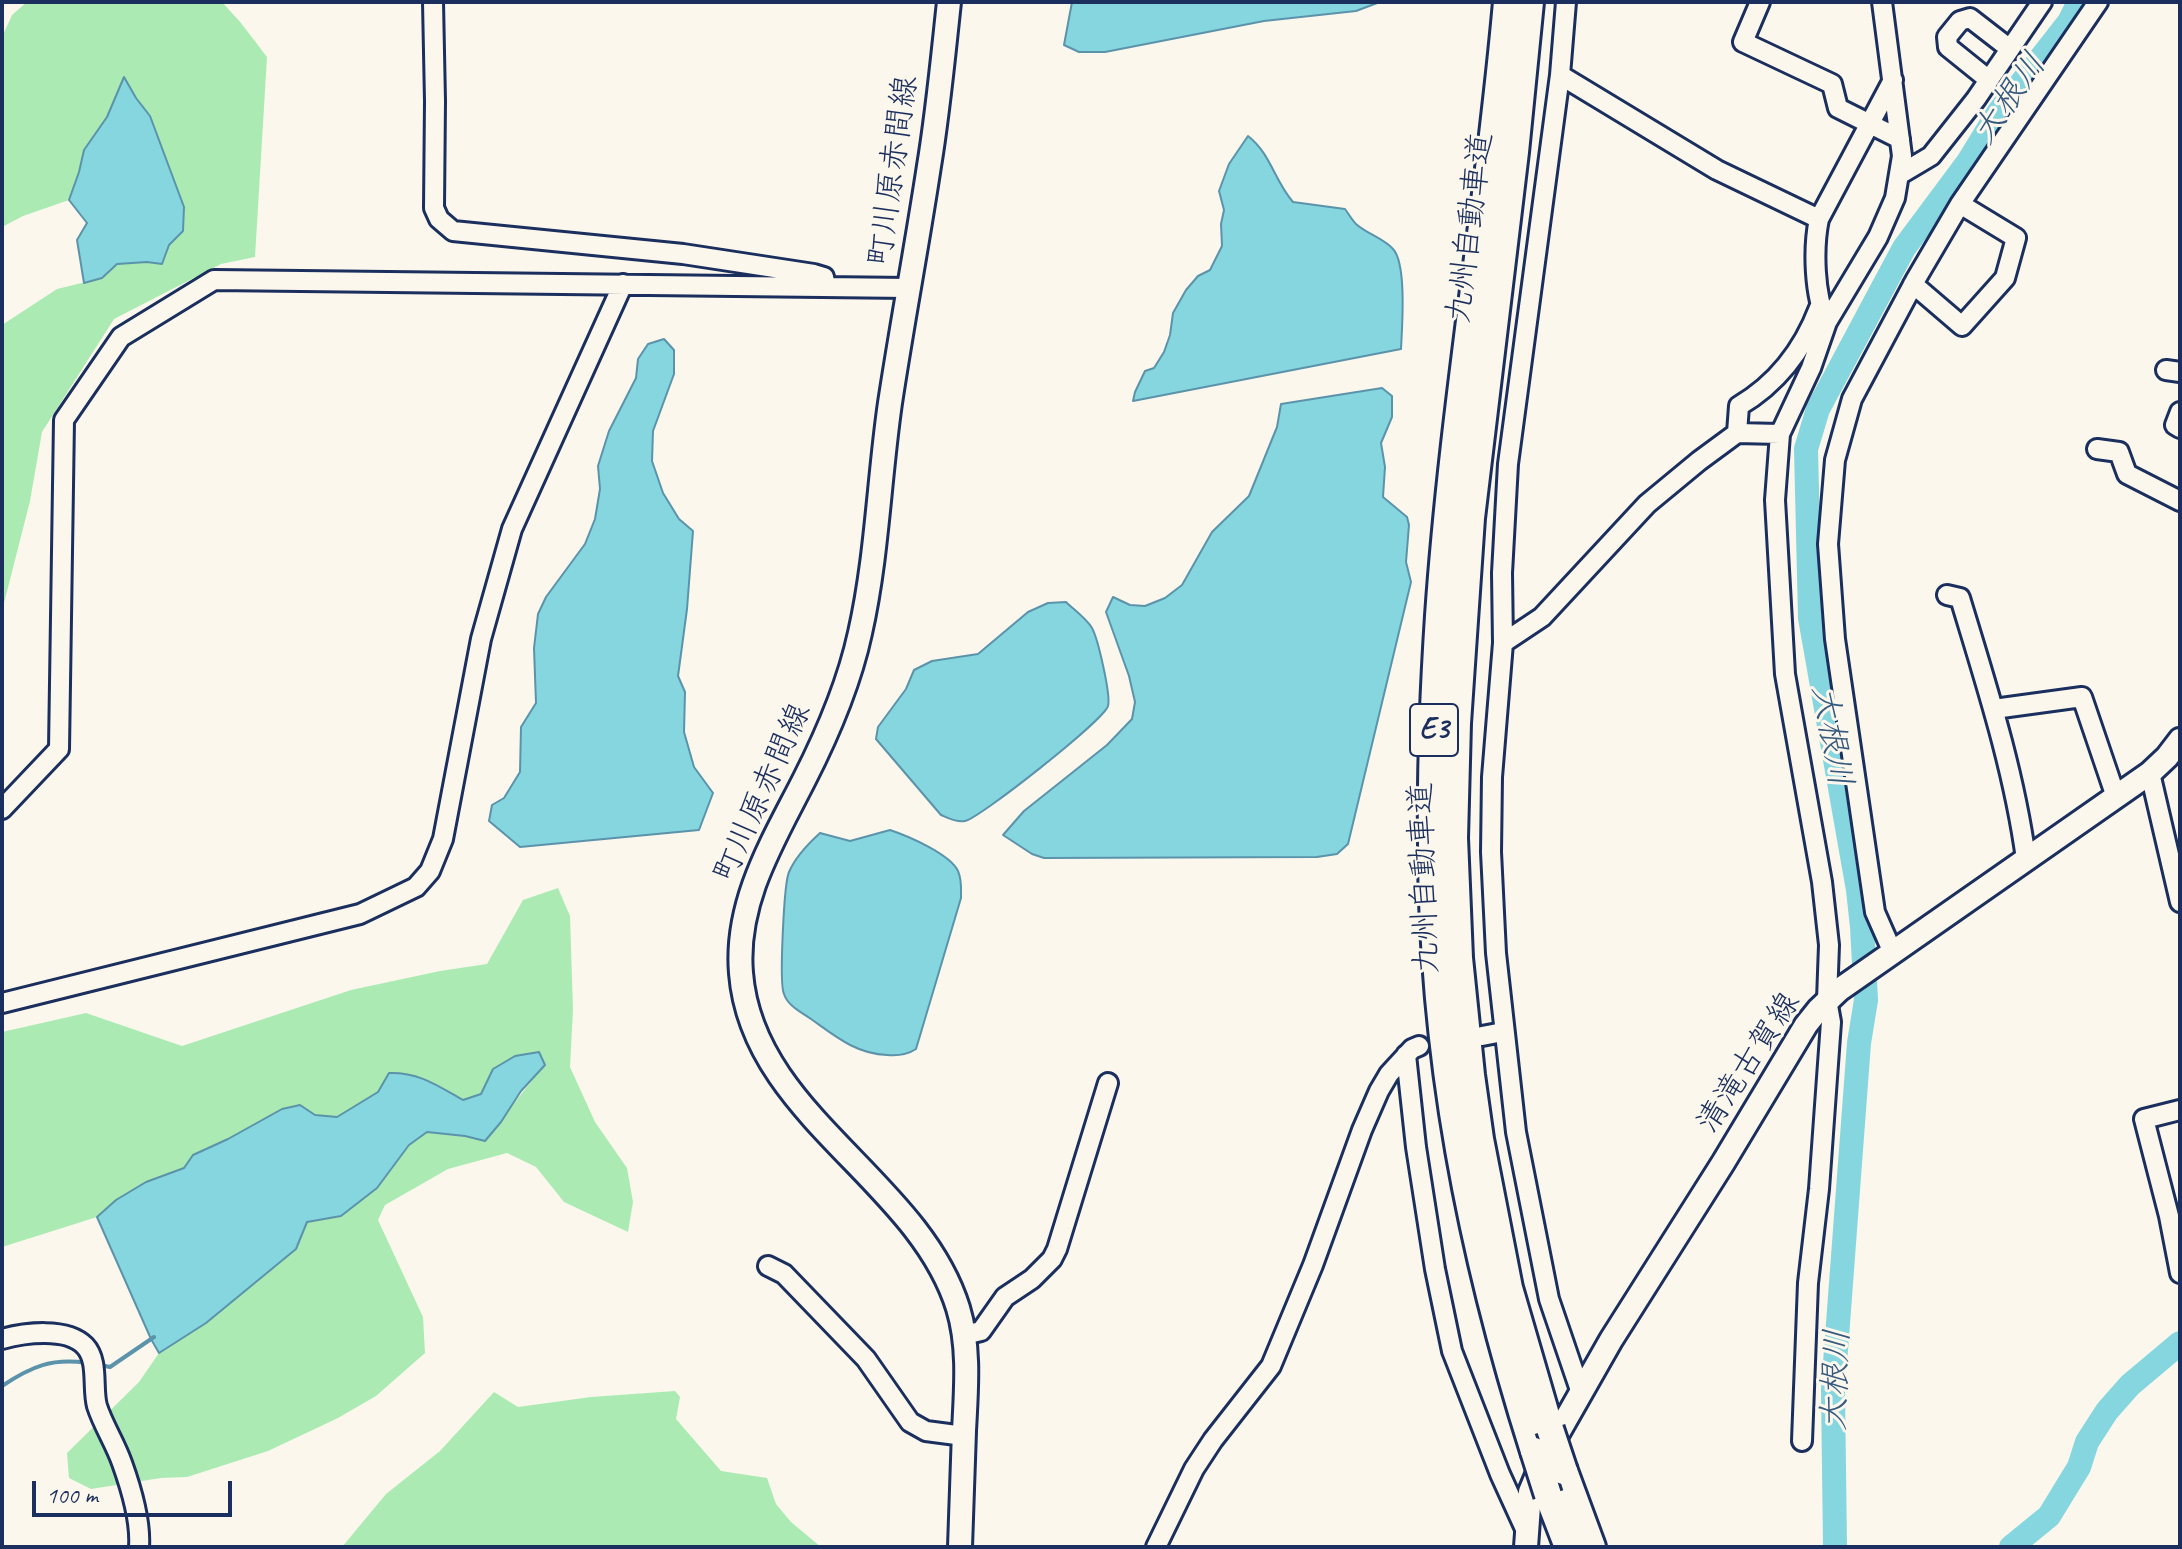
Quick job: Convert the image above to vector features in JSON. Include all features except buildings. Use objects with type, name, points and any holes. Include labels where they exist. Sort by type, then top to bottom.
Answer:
[{"type":"highway","name":"九州自動車道","points":[[1507,2],[1439,615],[1431,846],[1437,966],[1449,1093],[1460,1162],[1486,1287],[1508,1369],[1568,1547]]},
{"type":"highway","name":"九州自動車道","points":[[1530,2],[1471,518],[1457,723],[1454,838],[1459,958],[1471,1075],[1509,1288],[1550,1429],[1592,1547]]},
{"type":"main road","name":"町川原赤間線","points":[[949,2],[930,163],[890,406],[868,596],[860,635],[825,737],[752,890],[745,912],[740,956],[745,1004],[763,1050],[790,1090],[924,1242],[948,1283],[959,1310],[964,1335],[966,1383],[960,1547]]},
{"type":"main road","name":"清滝古賀線","points":[[1526,1539],[1530,1492],[1545,1456],[1611,1340],[1806,1025],[1833,995],[2150,773],[2180,740]]},
{"type":"street","points":[[433,2],[434,208],[439,219],[453,231],[683,254],[814,274],[824,277],[826,286]]},
{"type":"street","points":[[1566,2],[1560,75],[1508,464],[1502,573],[1503,643],[1492,777],[1491,852],[1503,1032],[1516,1132],[1549,1299],[1581,1393]]},
{"type":"street","points":[[1760,2],[1743,42],[1832,84],[1838,108],[1900,139]]},
{"type":"street","points":[[1737,433],[1739,406],[1760,394],[1790,362],[1878,237],[1895,198],[1902,156],[1882,2]]},
{"type":"street","points":[[1899,175],[1931,156],[1976,99],[2042,2]]},
{"type":"street","points":[[1893,953],[1875,912],[1835,639],[1828,544],[1835,460],[1852,399],[1913,284],[1960,204],[2098,2]]},
{"type":"street","points":[[1989,80],[1948,47],[1947,37],[1960,21],[1970,18],[2010,49]]},
{"type":"street","points":[[1560,75],[1717,170],[1819,219]]},
{"type":"street","points":[[1802,1441],[1808,1283],[1819,1189],[1833,995],[1822,882],[1785,674],[1775,500],[1780,434],[1811,368],[1823,314],[1816,233],[1819,219],[1893,80]]},
{"type":"street","points":[[1913,284],[1962,326],[2005,278],[2016,238],[1960,204]]},
{"type":"street","points":[[2,809],[59,749],[64,420],[121,337],[214,280],[909,288]]},
{"type":"street","points":[[2,1003],[360,914],[416,887],[430,871],[443,839],[481,639],[512,529],[623,284]]},
{"type":"street","points":[[2180,412],[2175,425],[2180,428]]},
{"type":"street","points":[[1503,643],[1542,617],[1647,504],[1699,461],[1737,433],[1780,434]]},
{"type":"street","points":[[2097,449],[2119,452],[2127,474],[2180,501]]},
{"type":"street","points":[[1947,595],[1960,598],[1994,709],[2021,819],[2026,859]]},
{"type":"street","points":[[1994,709],[2082,697],[2116,797]]},
{"type":"street","points":[[2150,773],[2179,891]]},
{"type":"street","points":[[1482,1036],[1503,1032]]},
{"type":"street","points":[[1156,1547],[1194,1469],[1271,1366],[1313,1265],[1362,1130],[1389,1074],[1413,1051],[1423,1193],[1452,1351],[1526,1539]]},
{"type":"street","points":[[964,1335],[981,1331],[1005,1297],[1032,1279],[1052,1259],[1108,1083]]},
{"type":"street","points":[[2180,1110],[2144,1119],[2180,1273]]},
{"type":"street","points":[[768,1266],[784,1274],[866,1359],[910,1422],[926,1431],[964,1436]]},
{"type":"street","points":[[2,1339],[49,1333],[70,1337],[85,1346],[91,1357],[97,1404],[123,1464],[140,1534],[139,1547]]},
{"type":"green space","points":[[27,2],[222,2],[267,57],[255,257],[221,264],[114,319],[42,432],[30,501],[2,611],[2,325],[57,289],[102,278],[117,264],[162,264],[169,245],[183,231],[150,116],[136,98],[116,100],[84,150],[69,200],[2,227],[2,37],[12,15]]},
{"type":"green space","points":[[558,888],[570,916],[573,1010],[570,1067],[595,1122],[627,1168],[633,1202],[628,1232],[564,1202],[536,1167],[507,1153],[448,1169],[385,1205],[378,1220],[423,1317],[425,1353],[376,1396],[268,1451],[187,1477],[91,1489],[69,1478],[67,1453],[139,1382],[159,1353],[206,1323],[296,1249],[307,1222],[341,1216],[377,1188],[410,1145],[427,1132],[485,1141],[545,1065],[493,1069],[481,1094],[463,1100],[419,1077],[390,1073],[378,1092],[337,1117],[315,1115],[300,1105],[282,1109],[193,1155],[184,1168],[146,1182],[116,1200],[97,1217],[2,1247],[2,1032],[86,1013],[182,1046],[351,990],[487,964],[523,900]]},
{"type":"green space","points":[[675,1391],[680,1397],[676,1419],[721,1471],[767,1478],[776,1504],[791,1522],[821,1547],[342,1547],[386,1494],[440,1451],[494,1392],[518,1407],[591,1397]]},
{"type":"water","points":[[1072,2],[1380,2],[1356,11],[1264,21],[1105,52],[1079,52],[1064,45]]},
{"type":"water","points":[[124,77],[150,116],[184,207],[183,231],[169,245],[162,264],[117,264],[102,278],[84,283],[77,240],[87,223],[69,200],[84,150],[107,117]]},
{"type":"water","points":[[1248,136],[1262,151],[1293,202],[1345,209],[1356,224],[1393,249],[1402,282],[1401,349],[1133,401],[1145,371],[1154,368],[1164,352],[1173,313],[1186,290],[1198,276],[1210,270],[1222,246],[1224,210],[1219,191],[1229,164]]},
{"type":"water","points":[[664,339],[674,350],[674,374],[653,431],[652,461],[663,493],[679,519],[693,531],[678,676],[685,692],[684,732],[694,767],[713,793],[699,830],[520,847],[489,821],[492,805],[504,798],[520,772],[521,727],[536,703],[534,648],[538,614],[546,597],[585,544],[595,519],[600,489],[598,466],[609,431],[636,378],[638,359],[648,344]]},
{"type":"water","points":[[1382,388],[1392,396],[1392,417],[1381,443],[1385,467],[1383,497],[1407,517],[1406,562],[1411,582],[1348,844],[1337,854],[1317,857],[1044,858],[1003,835],[1024,811],[1107,745],[1132,719],[1135,702],[1129,676],[1106,612],[1113,597],[1130,605],[1145,606],[1165,598],[1182,585],[1212,532],[1249,496],[1277,427],[1281,404]]},
{"type":"water","points":[[1066,602],[1087,621],[1095,634],[1106,679],[1108,706],[1065,748],[975,816],[962,821],[941,815],[876,739],[878,727],[906,689],[914,670],[932,661],[978,654],[1028,612],[1048,603]]},
{"type":"water","points":[[890,830],[947,858],[958,871],[961,887],[961,898],[916,1049],[895,1055],[856,1048],[795,1008],[784,994],[782,972],[787,880],[799,856],[820,833],[850,841]]},
{"type":"water","points":[[539,1052],[545,1065],[521,1091],[485,1141],[427,1132],[409,1145],[377,1188],[341,1216],[307,1222],[296,1249],[206,1323],[159,1353],[97,1217],[116,1200],[146,1182],[184,1168],[193,1155],[282,1109],[300,1105],[315,1115],[337,1117],[378,1092],[389,1073],[419,1077],[463,1100],[481,1094],[493,1069],[515,1056]]},
{"type":"waterway","name":"大根川","points":[[1835,1547],[1833,1390],[1859,1043],[1866,1000],[1858,890],[1810,618],[1806,449],[1818,409],[1904,248],[1968,162],[1998,113],[2069,22],[2079,2]]},
{"type":"waterway","points":[[100,1365],[110,1367],[154,1337]]},
{"type":"waterway","points":[[2011,1547],[2049,1516],[2079,1467],[2087,1442],[2107,1411],[2130,1385],[2180,1343]]},
{"type":"waterway","points":[[2,1386],[43,1365],[87,1363]]}]
